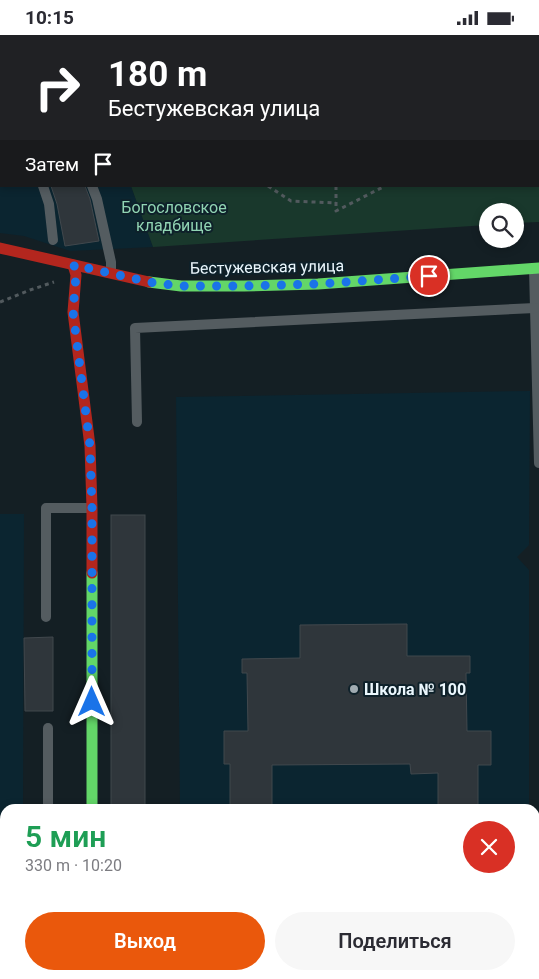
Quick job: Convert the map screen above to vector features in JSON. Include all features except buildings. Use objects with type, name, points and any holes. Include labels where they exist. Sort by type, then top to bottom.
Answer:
[{"type":"street","name":"Бестужевская улица","points":[[0,248],[75,270],[111,273],[154,283],[181,286],[318,284],[537,268]]},
{"type":"street","points":[[75,270],[73,312],[90,446],[92,508],[92,804]]},
{"type":"lane","points":[[43,187],[49,204],[53,240]]},
{"type":"lane","points":[[92,187],[97,199],[111,262],[111,273]]},
{"type":"lane","points":[[537,268],[535,308],[539,463]]},
{"type":"lane","points":[[137,422],[135,328],[535,308]]},
{"type":"lane","points":[[46,617],[46,508],[92,508]]},
{"type":"lane","points":[[48,728],[48,804]]},
{"type":"path","points":[[270,187],[291,201],[336,203]]},
{"type":"path","points":[[336,187],[336,211],[383,187]]},
{"type":"path","points":[[0,302],[75,270]]},
{"type":"shaded area","points":[[0,187],[131,187],[153,247],[70,251],[24,236],[0,233]]},
{"type":"shaded area","name":"Школа № 100","points":[[530,391],[529,545],[517,557],[529,570],[529,804],[180,804],[176,397]]},
{"type":"shaded area","points":[[0,514],[24,514],[23,804],[0,804]]},
{"type":"green space","name":"Богословское кладбище","points":[[131,187],[539,187],[539,222],[524,223],[524,203],[479,203],[479,226],[153,247]]},
{"type":"traffic: fast","points":[[149,282],[181,286],[318,284],[539,268]]},
{"type":"traffic: fast","points":[[92,573],[92,804]]},
{"type":"traffic: jam","points":[[0,248],[149,282]]},
{"type":"traffic: jam","points":[[73,265],[76,275],[73,312],[90,446],[92,573]]},
{"type":"place","name":"Школа № 100","points":[[354,689]]},
{"type":"route","points":[[92,702],[92,508],[90,446],[73,312],[76,275],[74,265],[154,283],[181,286],[318,284],[429,276]]}]
